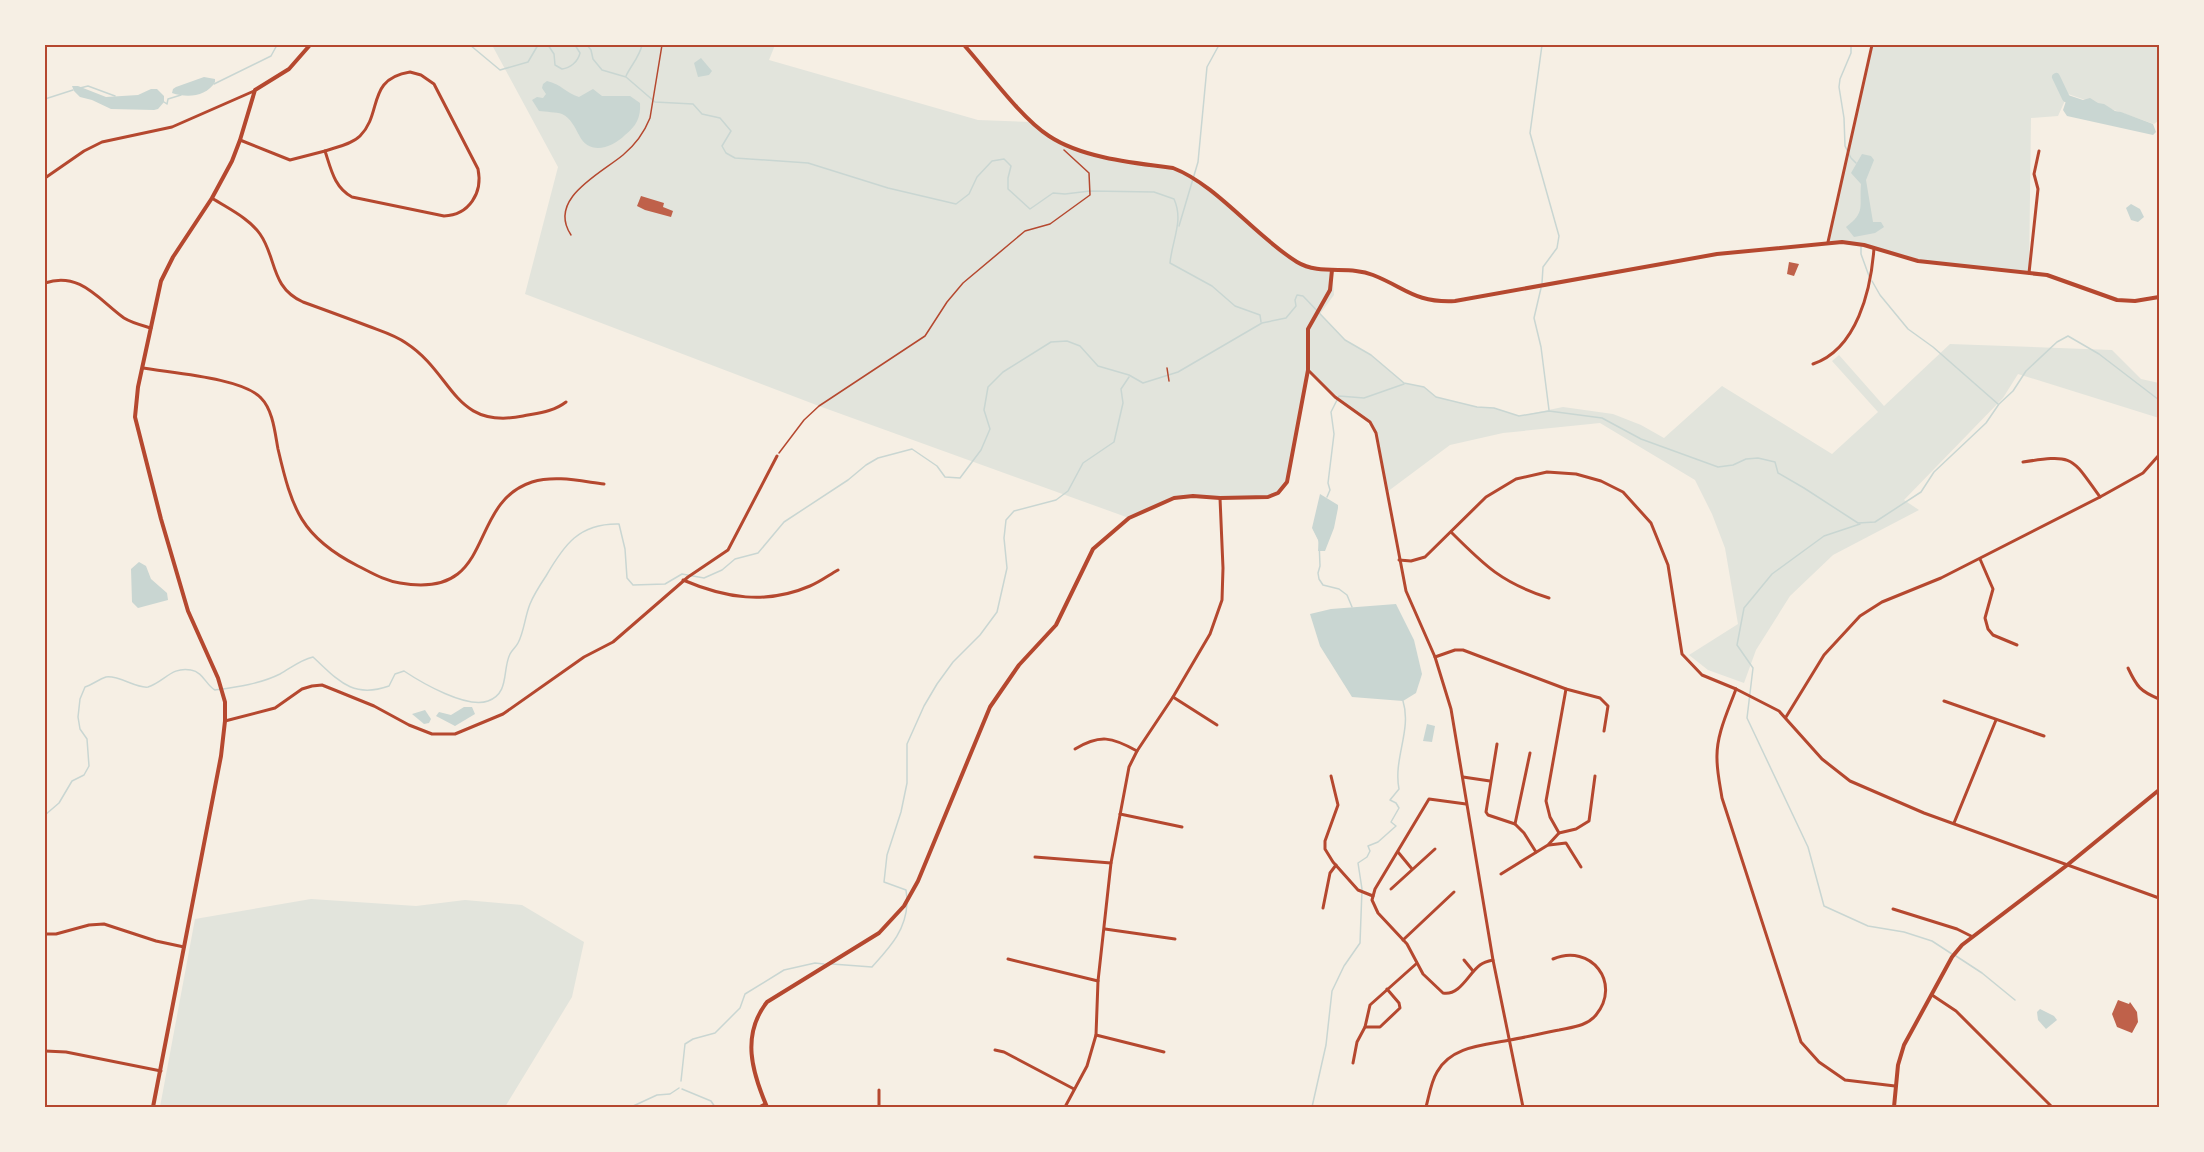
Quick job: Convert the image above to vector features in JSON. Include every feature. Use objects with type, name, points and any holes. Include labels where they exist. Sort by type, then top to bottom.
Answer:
[{"type":"street","points":[[45,178],[84,151],[102,142],[172,127],[255,90],[289,69],[310,45]]},
{"type":"street","points":[[964,45],[1031,122],[1054,139],[1108,159],[1182,171],[1199,182],[1255,230],[1298,262],[1308,267],[1364,271],[1423,299],[1437,302],[1455,302],[1685,259],[1828,242],[1852,242],[1918,261],[2056,278],[2117,300],[2135,301],[2159,297]]},
{"type":"street","points":[[1828,242],[1872,45]]},
{"type":"street","points":[[240,140],[290,160],[352,141],[361,135],[367,126],[378,92],[387,81],[397,75],[414,73],[428,79],[437,88],[478,169],[479,187],[471,204],[462,211],[448,216],[361,200],[339,187],[325,151]]},
{"type":"street","points":[[153,1107],[221,756],[225,702],[218,678],[188,610],[161,519],[135,417],[138,387],[161,281],[173,257],[212,198],[228,169],[240,140],[255,90]]},
{"type":"street","points":[[2029,273],[2038,189],[2034,174],[2039,151]]},
{"type":"street","points":[[212,198],[257,230],[264,240],[279,281],[288,293],[303,302],[405,342],[422,355],[474,413],[490,419],[507,420],[553,411],[566,402]]},
{"type":"street","points":[[1813,364],[1821,362],[1855,326],[1872,266],[1874,248]]},
{"type":"street","points":[[759,1107],[766,1106],[750,1050],[753,1028],[762,1009],[767,1002],[879,933],[904,906],[918,881],[990,707],[1019,664],[1056,625],[1093,549],[1129,518],[1174,498],[1268,497],[1278,493],[1287,482],[1308,370],[1308,329],[1326,298],[1331,285],[1332,270]]},
{"type":"street","points":[[45,283],[62,280],[80,284],[93,291],[124,318],[150,328]]},
{"type":"street","points":[[143,368],[233,383],[261,398],[271,415],[287,488],[298,514],[310,532],[328,549],[390,581],[409,584],[436,583],[460,573],[473,558],[497,509],[514,492],[526,485],[546,479],[604,484]]},
{"type":"street","points":[[1308,370],[1335,398],[1374,427],[1406,591],[1435,657],[1451,709],[1493,960],[1523,1107]]},
{"type":"street","points":[[1786,717],[1824,655],[1860,616],[1882,602],[1941,578],[2100,498],[2143,473],[2159,455]]},
{"type":"street","points":[[225,721],[274,708],[302,689],[312,686],[322,686],[374,706],[409,725],[432,734],[455,734],[503,714],[584,657],[612,642],[683,580],[728,550],[777,456]]},
{"type":"street","points":[[2023,462],[2058,458],[2069,460],[2086,475],[2100,498]]},
{"type":"street","points":[[1399,560],[1421,559],[1432,552],[1486,497],[1516,479],[1547,472],[1576,474],[1601,481],[1623,492],[1651,523],[1668,565],[1682,654],[1702,675],[1736,689],[1786,717],[1822,759],[1850,781],[1924,813],[2159,898]]},
{"type":"street","points":[[1065,1107],[1087,1066],[1096,1035],[1098,981],[1111,863],[1129,767],[1210,634],[1222,600],[1220,498]]},
{"type":"street","points":[[1451,532],[1489,569],[1503,579],[1549,598]]},
{"type":"street","points":[[1980,559],[1993,589],[1985,618],[1988,629],[1993,635],[2018,645]]},
{"type":"street","points":[[683,580],[711,592],[740,598],[788,594],[812,586],[838,570]]},
{"type":"street","points":[[1435,657],[1455,650],[1463,650],[1566,689],[1600,698],[1607,704],[1604,730]]},
{"type":"street","points":[[2128,668],[2142,691],[2159,699]]},
{"type":"street","points":[[1559,832],[1550,817],[1546,801],[1566,689]]},
{"type":"street","points":[[1736,689],[1720,732],[1717,757],[1722,798],[1801,1042],[1819,1062],[1845,1080],[1895,1086]]},
{"type":"street","points":[[1173,697],[1217,725]]},
{"type":"street","points":[[1944,701],[2044,736]]},
{"type":"street","points":[[1954,823],[1996,720]]},
{"type":"street","points":[[1075,749],[1094,739],[1104,738],[1117,740],[1137,751]]},
{"type":"street","points":[[1497,744],[1485,807],[1488,815],[1515,824],[1524,833],[1536,852]]},
{"type":"street","points":[[1515,824],[1530,753]]},
{"type":"street","points":[[1331,776],[1338,805],[1324,845],[1326,853],[1358,890],[1373,896]]},
{"type":"street","points":[[1501,874],[1548,845],[1559,832],[1576,829],[1589,820],[1595,776]]},
{"type":"street","points":[[1463,777],[1490,781]]},
{"type":"street","points":[[1894,1107],[1895,1086],[1904,1045],[1953,955],[1971,936],[2066,866],[2159,790]]},
{"type":"street","points":[[1466,804],[1429,799],[1375,888],[1373,903],[1378,914],[1409,948],[1423,974],[1445,994],[1458,988],[1482,963],[1493,960]]},
{"type":"street","points":[[1120,814],[1182,826]]},
{"type":"street","points":[[1548,845],[1566,843],[1581,867]]},
{"type":"street","points":[[1391,889],[1435,849]]},
{"type":"street","points":[[1398,852],[1413,869]]},
{"type":"street","points":[[1035,856],[1111,863]]},
{"type":"street","points":[[1323,908],[1330,873],[1336,865]]},
{"type":"street","points":[[1403,940],[1454,892]]},
{"type":"street","points":[[1893,909],[1957,928],[1971,936]]},
{"type":"street","points":[[45,934],[56,934],[89,925],[104,924],[156,942],[184,947]]},
{"type":"street","points":[[1105,929],[1175,939]]},
{"type":"street","points":[[1426,1107],[1437,1071],[1447,1061],[1475,1046],[1509,1041],[1584,1024],[1595,1016],[1604,1002],[1605,991],[1603,978],[1593,963],[1575,954],[1553,959]]},
{"type":"street","points":[[1008,959],[1098,981]]},
{"type":"street","points":[[1464,960],[1473,971]]},
{"type":"street","points":[[1353,1064],[1357,1042],[1365,1027],[1368,1008],[1416,964]]},
{"type":"street","points":[[1365,1027],[1380,1027],[1400,1008],[1399,1003],[1387,989]]},
{"type":"street","points":[[1932,995],[1956,1011],[2052,1107]]},
{"type":"street","points":[[1096,1035],[1164,1052]]},
{"type":"street","points":[[995,1050],[1004,1052],[1074,1089]]},
{"type":"street","points":[[45,1051],[66,1052],[161,1071]]},
{"type":"street","points":[[879,1090],[879,1107]]},
{"type":"lane","points":[[571,236],[566,228],[566,210],[578,190],[635,144],[646,127],[652,108],[662,45]]},
{"type":"path","points":[[777,456],[799,425],[819,406],[925,336],[947,302],[963,283],[1025,231],[1050,224],[1090,195],[1089,173],[1061,146]]},
{"type":"path","points":[[1167,368],[1169,381]]},
{"type":"shaded area","points":[[492,45],[775,45],[769,60],[978,120],[1031,122],[1047,135],[1067,145],[1109,159],[1173,168],[1199,182],[1287,255],[1308,267],[1332,270],[1334,295],[1320,314],[1345,340],[1371,355],[1404,383],[1424,387],[1436,397],[1477,407],[1494,408],[1519,416],[1563,407],[1613,414],[1641,425],[1664,438],[1722,386],[1832,454],[1878,412],[1832,361],[1839,355],[1884,406],[1950,344],[2112,350],[2141,379],[2159,383],[2159,418],[2018,374],[2003,398],[1904,500],[1919,510],[1833,555],[1790,596],[1756,650],[1744,683],[1708,670],[1689,655],[1738,624],[1725,548],[1712,514],[1695,480],[1600,423],[1503,433],[1450,445],[1387,492],[1374,427],[1335,397],[1308,370],[1287,482],[1278,493],[1245,499],[1176,498],[1129,518],[819,406],[525,294],[558,167]]},
{"type":"shaded area","points":[[1872,45],[2159,45],[2159,120],[2154,124],[2068,94],[2058,116],[2031,118],[2029,273],[1935,263],[1874,248],[1828,242]]},
{"type":"shaded area","points":[[701,58],[712,71],[709,75],[698,77],[694,63]]},
{"type":"shaded area","points":[[204,77],[215,79],[207,91],[190,96],[172,93],[176,87]]},
{"type":"shaded area","points":[[547,81],[579,97],[593,89],[602,96],[630,96],[640,103],[637,121],[620,140],[601,148],[589,146],[583,142],[568,118],[562,114],[539,111],[532,100],[537,97],[543,98],[546,94],[542,88]]},
{"type":"shaded area","points":[[72,86],[78,86],[106,97],[138,95],[151,89],[157,89],[164,96],[164,102],[154,110],[111,109],[80,97]]},
{"type":"shaded area","points":[[2068,95],[2083,100],[2090,98],[2115,111],[2153,124],[2156,132],[2153,135],[2067,116],[2063,110]]},
{"type":"shaded area","points":[[1862,154],[1871,156],[1874,160],[1866,180],[1873,222],[1881,222],[1884,227],[1875,233],[1854,237],[1846,227],[1859,213],[1861,184],[1851,173]]},
{"type":"shaded area","points":[[2131,204],[2140,209],[2144,217],[2138,222],[2131,220],[2126,208]]},
{"type":"shaded area","points":[[1320,494],[1338,505],[1334,528],[1325,551],[1318,551],[1319,542],[1312,528]]},
{"type":"shaded area","points":[[139,562],[146,566],[151,579],[167,593],[168,600],[138,608],[132,602],[131,569]]},
{"type":"shaded area","points":[[1396,604],[1414,640],[1422,674],[1416,693],[1403,701],[1352,697],[1320,646],[1310,614],[1331,609]]},
{"type":"shaded area","points":[[464,707],[472,707],[475,714],[455,726],[436,716],[439,712],[451,715]]},
{"type":"shaded area","points":[[425,710],[431,719],[429,723],[424,724],[412,714]]},
{"type":"shaded area","points":[[1427,724],[1435,726],[1432,742],[1423,741]]},
{"type":"shaded area","points":[[311,899],[416,906],[465,900],[522,905],[584,942],[572,997],[505,1107],[160,1107],[195,919]]},
{"type":"shaded area","points":[[2040,1009],[2057,1020],[2046,1029],[2038,1020],[2037,1012]]},
{"type":"building","points":[[641,196],[664,203],[663,207],[673,211],[671,217],[637,206]]},
{"type":"building","points":[[1789,262],[1799,264],[1794,276],[1787,274]]},
{"type":"building","points":[[2118,1000],[2129,1004],[2130,1002],[2137,1012],[2138,1022],[2132,1033],[2117,1027],[2112,1014]]},
{"type":"waterway","points":[[214,84],[271,56],[277,45]]},
{"type":"waterway","points":[[470,45],[500,70],[528,62],[538,45]]},
{"type":"waterway","points":[[548,45],[554,54],[555,65],[562,69],[576,62],[580,53],[575,45]]},
{"type":"waterway","points":[[587,45],[593,59],[602,70],[626,77],[655,102],[693,104],[702,114],[720,118],[731,131],[722,146],[726,153],[735,158],[808,163],[888,188],[956,204],[969,194],[977,177],[992,161],[1004,159],[1011,166],[1008,189],[1030,209],[1053,193],[1154,192],[1174,199],[1178,223],[1170,263],[1212,286],[1235,306],[1260,315],[1261,322]]},
{"type":"waterway","points":[[626,76],[642,45]]},
{"type":"waterway","points":[[1179,226],[1198,162],[1207,67],[1219,45]]},
{"type":"waterway","points":[[1542,45],[1530,133],[1559,236],[1557,248],[1543,267],[1542,283]]},
{"type":"waterway","points":[[1851,45],[1851,53],[1839,87],[1844,118],[1845,146],[1856,163]]},
{"type":"waterway","points":[[2056,77],[2066,98]]},
{"type":"waterway","points":[[80,88],[88,86],[115,96]]},
{"type":"waterway","points":[[45,99],[73,90]]},
{"type":"waterway","points":[[164,102],[167,104],[168,99],[181,95]]},
{"type":"waterway","points":[[1861,247],[1861,254],[1869,276]]},
{"type":"waterway","points":[[1872,281],[1880,295],[1908,329],[1933,347],[1998,404]]},
{"type":"waterway","points":[[1541,288],[1534,318],[1541,347],[1549,410]]},
{"type":"waterway","points":[[45,815],[59,803],[72,781],[84,775],[89,766],[87,739],[80,729],[78,717],[80,699],[85,687],[101,679],[111,677],[148,687],[173,672],[184,669],[199,673],[215,690],[264,680],[313,657],[338,680],[355,689],[365,690],[389,686],[395,674],[404,671],[445,694],[469,701],[488,701],[500,693],[503,687],[510,654],[520,639],[535,593],[566,546],[583,532],[593,527],[619,524],[625,549],[627,578],[633,585],[665,584],[682,574],[704,578],[722,570],[735,559],[758,553],[784,522],[878,458],[912,449],[937,466],[945,477],[960,478],[981,450],[990,429],[984,410],[988,387],[1003,372],[1051,342],[1067,341],[1080,346],[1098,366],[1129,375],[1143,383],[1178,372],[1262,323],[1286,318],[1296,306],[1297,295],[1303,296],[1345,340],[1371,355],[1404,383],[1424,387],[1436,397],[1477,407],[1494,408],[1519,416],[1549,411],[1602,418],[1641,439],[1718,467],[1733,465],[1746,459],[1758,458],[1775,462],[1778,473],[1858,523],[1875,522],[1921,492],[1934,472],[1986,423],[1999,404],[2013,391],[2026,371],[2057,342],[2068,336],[2099,354],[2159,400]]},
{"type":"waterway","points":[[907,899],[906,890],[884,882],[887,855],[901,812],[907,783],[907,744],[937,684],[997,612],[1007,568],[1004,538],[1006,520],[1014,511],[1056,500],[1068,491],[1083,463],[1114,442],[1123,403],[1121,389],[1129,377]]},
{"type":"waterway","points":[[1327,497],[1330,490],[1328,483],[1334,434],[1331,412],[1339,396],[1364,398],[1404,384]]},
{"type":"waterway","points":[[1860,524],[1824,536],[1772,574],[1744,608],[1737,645],[1753,668],[1747,718],[1808,847],[1824,906],[1868,926],[1904,932],[1932,941],[1952,954]]},
{"type":"waterway","points":[[1319,540],[1319,579],[1323,585],[1339,589],[1347,595],[1352,607]]},
{"type":"waterway","points":[[1312,1107],[1326,1045],[1332,991],[1344,966],[1360,943],[1362,889],[1358,863],[1367,857],[1370,851],[1368,846],[1378,842],[1396,826],[1391,822],[1399,808],[1390,800],[1399,789],[1398,767],[1405,723],[1403,701]]},
{"type":"waterway","points":[[832,964],[872,967],[900,931],[907,903]]},
{"type":"waterway","points":[[1956,956],[1982,973],[2015,1000]]},
{"type":"waterway","points":[[681,1081],[685,1044],[693,1039],[715,1033],[740,1008],[745,994],[784,970],[815,963],[824,964]]},
{"type":"waterway","points":[[631,1107],[657,1095],[670,1094],[679,1088]]},
{"type":"waterway","points":[[682,1089],[711,1101],[715,1107]]}]
